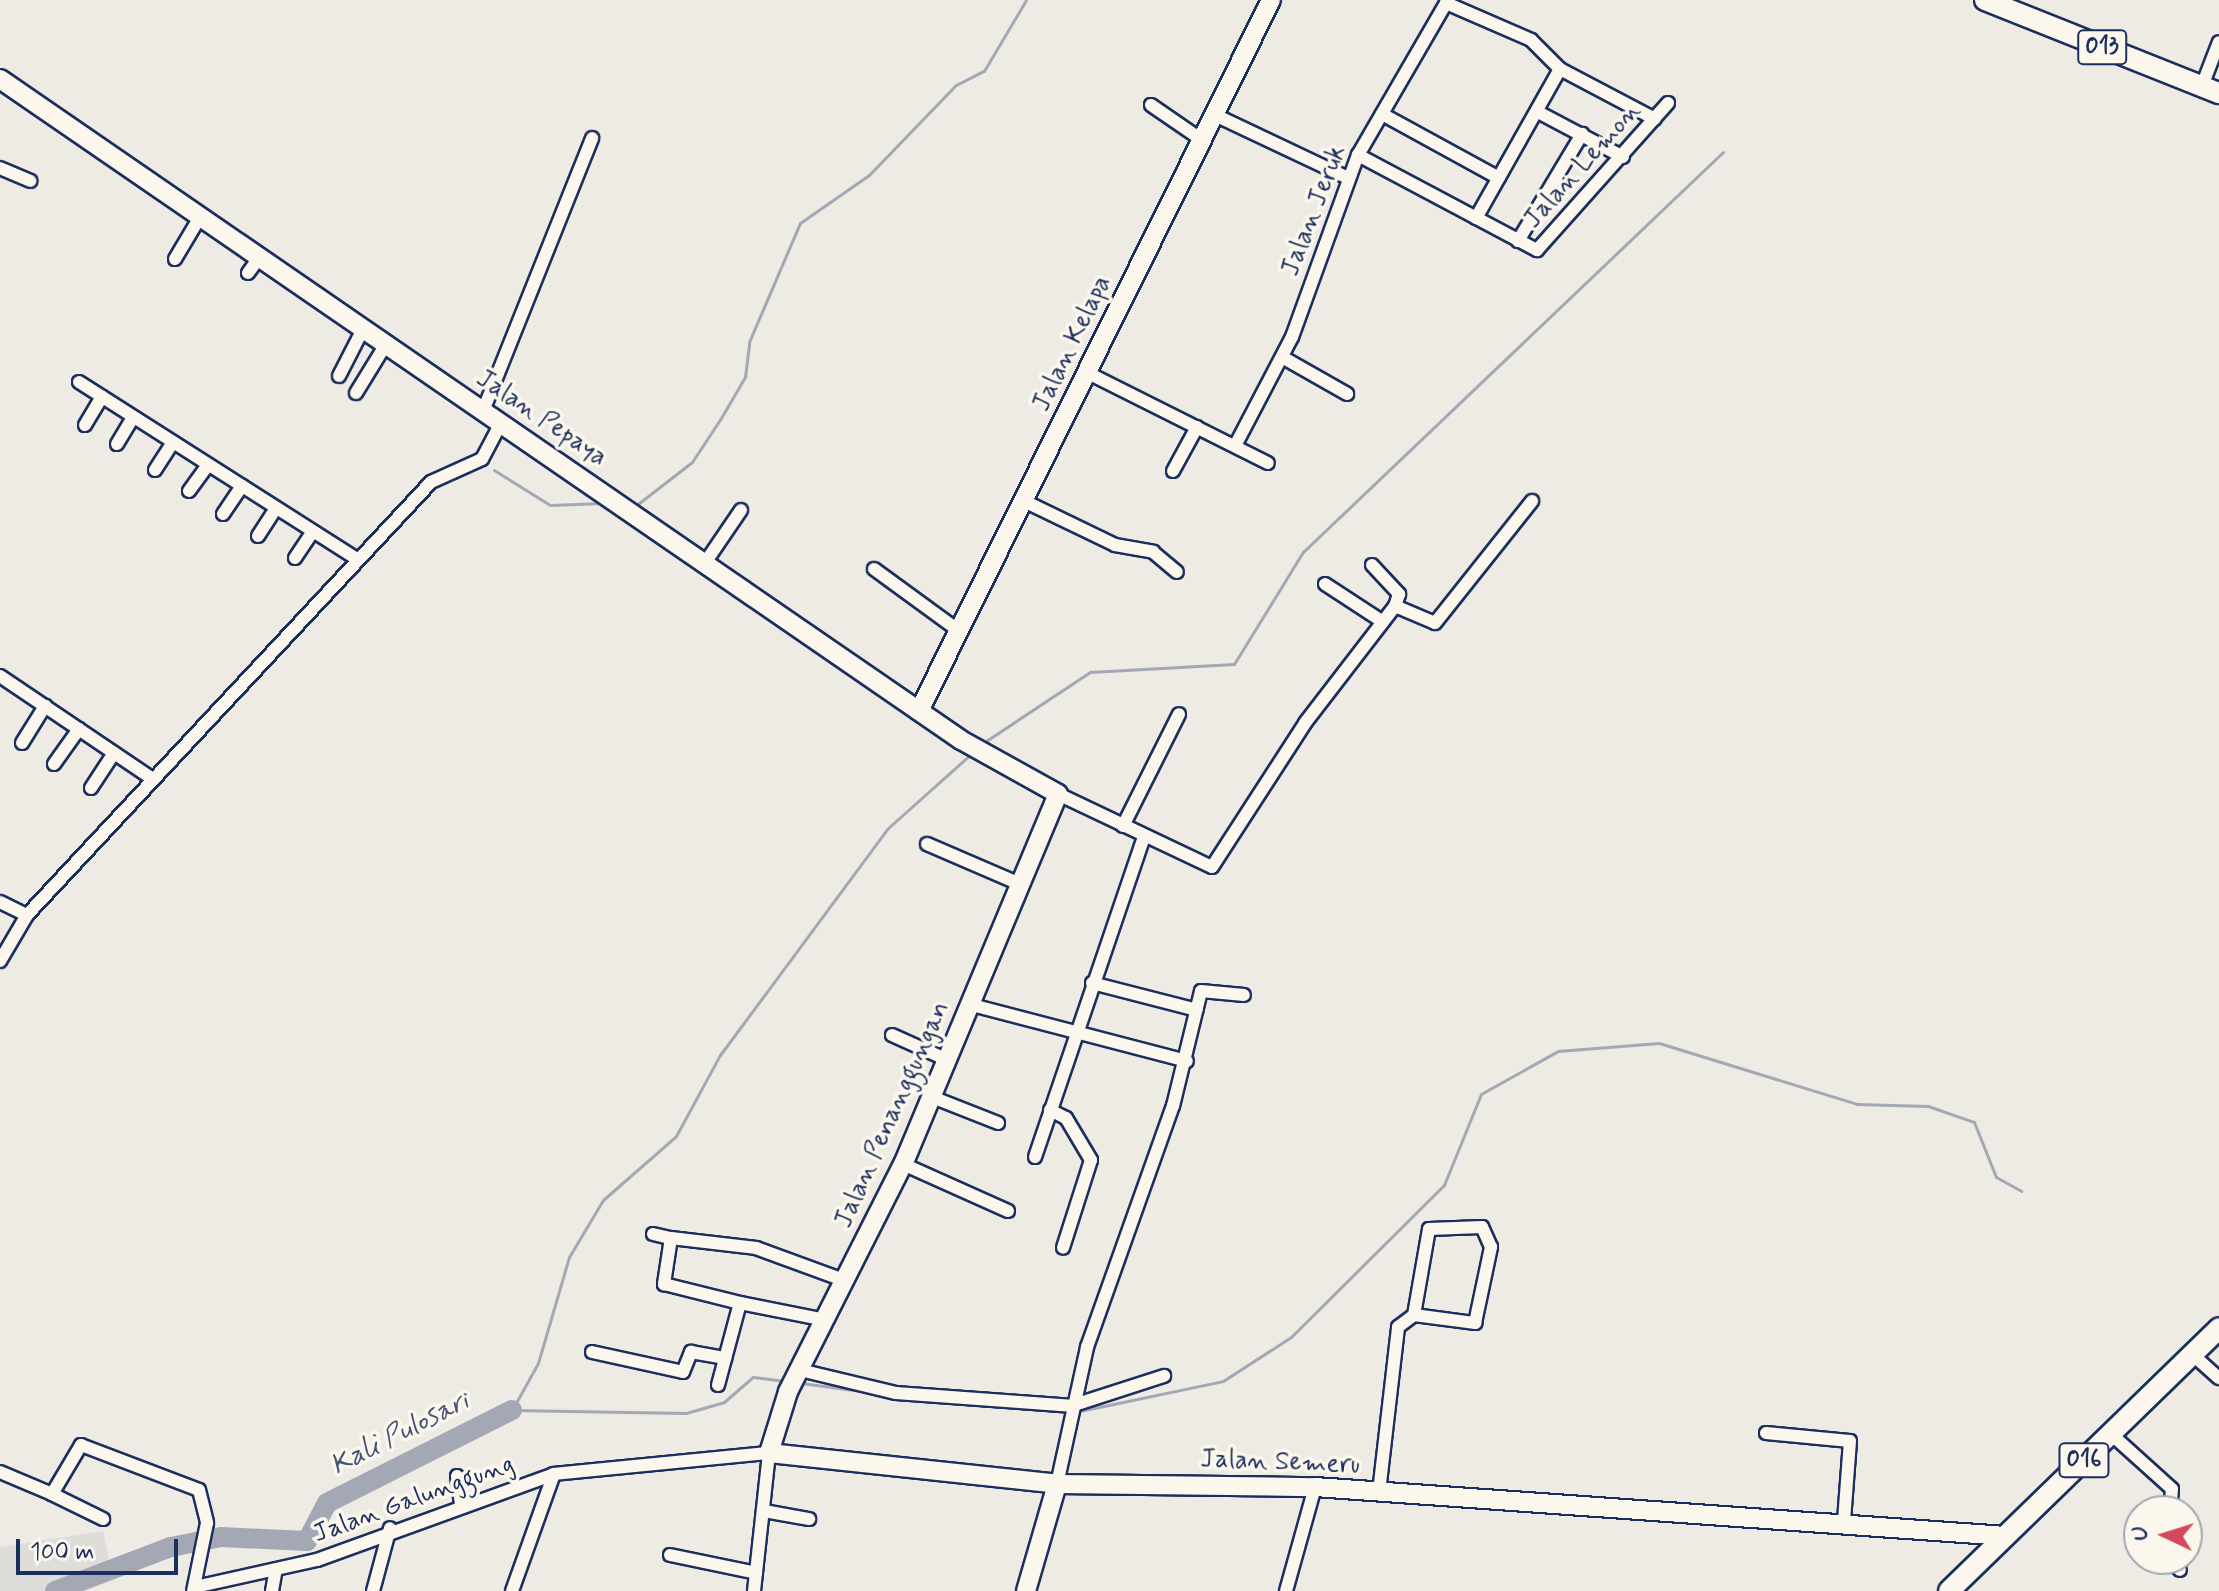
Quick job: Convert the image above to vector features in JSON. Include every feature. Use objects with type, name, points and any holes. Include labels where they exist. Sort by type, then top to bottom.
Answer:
[{"type":"main road","name":"013","points":[[1985,0],[2210,89]]},
{"type":"main road","name":"016","points":[[1949,1591],[2219,1328]]},
{"type":"street","name":"Jalan Kelapa","points":[[919,711],[1271,0]]},
{"type":"street","points":[[1447,2],[1531,40],[1560,69],[1655,119]]},
{"type":"street","name":"Jalan Jeruk","points":[[1236,444],[1282,357],[1358,155],[1447,2]]},
{"type":"street","points":[[2210,89],[2219,42]]},
{"type":"street","points":[[1476,218],[1560,69]]},
{"type":"street","name":"Jalan Pepaya","points":[[0,79],[200,217],[254,265],[386,344],[961,740],[1058,794]]},
{"type":"street","name":"Jalan Lemon","points":[[1358,155],[1518,241],[1543,248],[1668,103]]},
{"type":"street","points":[[1151,105],[1202,140]]},
{"type":"street","points":[[1538,112],[1623,157]]},
{"type":"street","points":[[1382,114],[1499,178]]},
{"type":"street","points":[[1215,115],[1348,178]]},
{"type":"street","points":[[1518,241],[1582,134]]},
{"type":"street","points":[[483,411],[592,138]]},
{"type":"street","points":[[0,168],[30,181]]},
{"type":"street","points":[[175,259],[200,217]]},
{"type":"street","points":[[339,376],[363,329]]},
{"type":"street","points":[[356,393],[386,344]]},
{"type":"street","points":[[1282,357],[1347,394]]},
{"type":"street","points":[[1088,373],[1236,444],[1268,463]]},
{"type":"street","points":[[79,382],[357,559]]},
{"type":"street","points":[[85,425],[102,397]]},
{"type":"street","points":[[117,444],[133,417]]},
{"type":"street","points":[[0,961],[27,915],[151,778],[435,479],[482,459],[501,423]]},
{"type":"street","points":[[1173,471],[1197,427]]},
{"type":"street","points":[[155,470],[173,442]]},
{"type":"street","points":[[189,491],[208,465]]},
{"type":"street","points":[[223,514],[242,486]]},
{"type":"street","points":[[1024,501],[1115,545],[1153,552],[1177,572]]},
{"type":"street","points":[[1395,606],[1437,621],[1532,501]]},
{"type":"street","points":[[258,536],[276,508]]},
{"type":"street","points":[[705,563],[741,510]]},
{"type":"street","points":[[295,558],[313,531]]},
{"type":"street","points":[[1058,794],[1212,867],[1305,723],[1395,606],[1399,594],[1372,565]]},
{"type":"street","points":[[874,569],[959,631]]},
{"type":"street","points":[[1325,584],[1383,622]]},
{"type":"street","points":[[1,680],[151,778]]},
{"type":"street","points":[[22,743],[45,706]]},
{"type":"street","points":[[1123,826],[1179,714]]},
{"type":"street","points":[[54,764],[79,729]]},
{"type":"street","points":[[91,788],[114,753]]},
{"type":"street","name":"Jalan Penanggungan","points":[[769,1453],[788,1392],[903,1164],[1058,794]]},
{"type":"street","points":[[1035,1157],[1074,1034],[1144,837]]},
{"type":"street","points":[[927,844],[1022,885]]},
{"type":"street","points":[[0,902],[27,915]]},
{"type":"street","points":[[1092,983],[1197,1010]]},
{"type":"street","points":[[1026,1591],[1057,1484],[1070,1411],[1187,1061],[1205,987],[1244,995]]},
{"type":"street","points":[[972,1005],[1187,1061]]},
{"type":"street","points":[[892,1035],[948,1060]]},
{"type":"street","points":[[932,1097],[998,1123]]},
{"type":"street","points":[[1050,1110],[1066,1118],[1091,1160],[1063,1248]]},
{"type":"street","points":[[903,1164],[1008,1211]]},
{"type":"street","points":[[1379,1492],[1398,1327],[1414,1315],[1429,1229],[1482,1227],[1491,1247],[1475,1323],[1414,1315]]},
{"type":"street","points":[[653,1234],[756,1248],[846,1281]]},
{"type":"street","points":[[671,1238],[664,1284],[826,1320]]},
{"type":"street","points":[[718,1385],[740,1303]]},
{"type":"street","points":[[592,1352],[683,1372],[691,1352],[725,1358]]},
{"type":"street","points":[[2192,1354],[2219,1378]]},
{"type":"street","points":[[799,1372],[896,1393],[1070,1411],[1164,1376]]},
{"type":"street","points":[[1766,1433],[1850,1441],[1844,1520]]},
{"type":"street","points":[[2111,1434],[2172,1489],[2171,1495]]},
{"type":"street","points":[[52,1494],[78,1445],[205,1499],[207,1523],[204,1550],[194,1589]]},
{"type":"street","points":[[754,1591],[769,1453]]},
{"type":"street","name":"Jalan Semeru","points":[[554,1474],[769,1453],[1057,1484],[1315,1487],[1844,1520],[2006,1536]]},
{"type":"street","points":[[0,1472],[103,1519]]},
{"type":"street","points":[[512,1591],[554,1474]]},
{"type":"street","name":"Jalan Galunggung","points":[[194,1589],[276,1569],[461,1503],[554,1474]]},
{"type":"street","points":[[457,1476],[461,1503]]},
{"type":"street","points":[[1286,1591],[1315,1487]]},
{"type":"street","points":[[764,1511],[809,1519]]},
{"type":"street","points":[[373,1591],[390,1528]]},
{"type":"street","points":[[670,1555],[756,1573]]},
{"type":"street","points":[[272,1591],[276,1569]]},
{"type":"shaded area","points":[[103,1531],[112,1573],[70,1591],[0,1591],[0,1547]]},
{"type":"waterway","points":[[634,507],[692,462],[745,377],[749,342],[800,223],[869,175],[956,85],[984,71],[1026,0]]},
{"type":"waterway","points":[[980,745],[1090,672],[1234,664],[1303,552],[1723,152]]},
{"type":"waterway","points":[[494,470],[550,505],[603,503]]},
{"type":"waterway","points":[[512,1410],[538,1363],[569,1257],[603,1200],[676,1136],[720,1055],[887,829],[972,753]]},
{"type":"waterway","points":[[1075,1412],[1223,1381],[1291,1337],[1444,1185],[1481,1094],[1558,1051],[1659,1043],[1857,1104],[1928,1106],[1974,1122],[1996,1177],[2021,1191]]},
{"type":"waterway","points":[[512,1410],[686,1413],[724,1402],[753,1377],[785,1381]]},
{"type":"waterway","points":[[801,1383],[868,1392]]},
{"type":"waterway","points":[[931,1401],[1067,1412]]},
{"type":"waterway","name":"Kali Pulosari","points":[[55,1591],[171,1547],[221,1537],[307,1541],[327,1503],[512,1410]]}]
